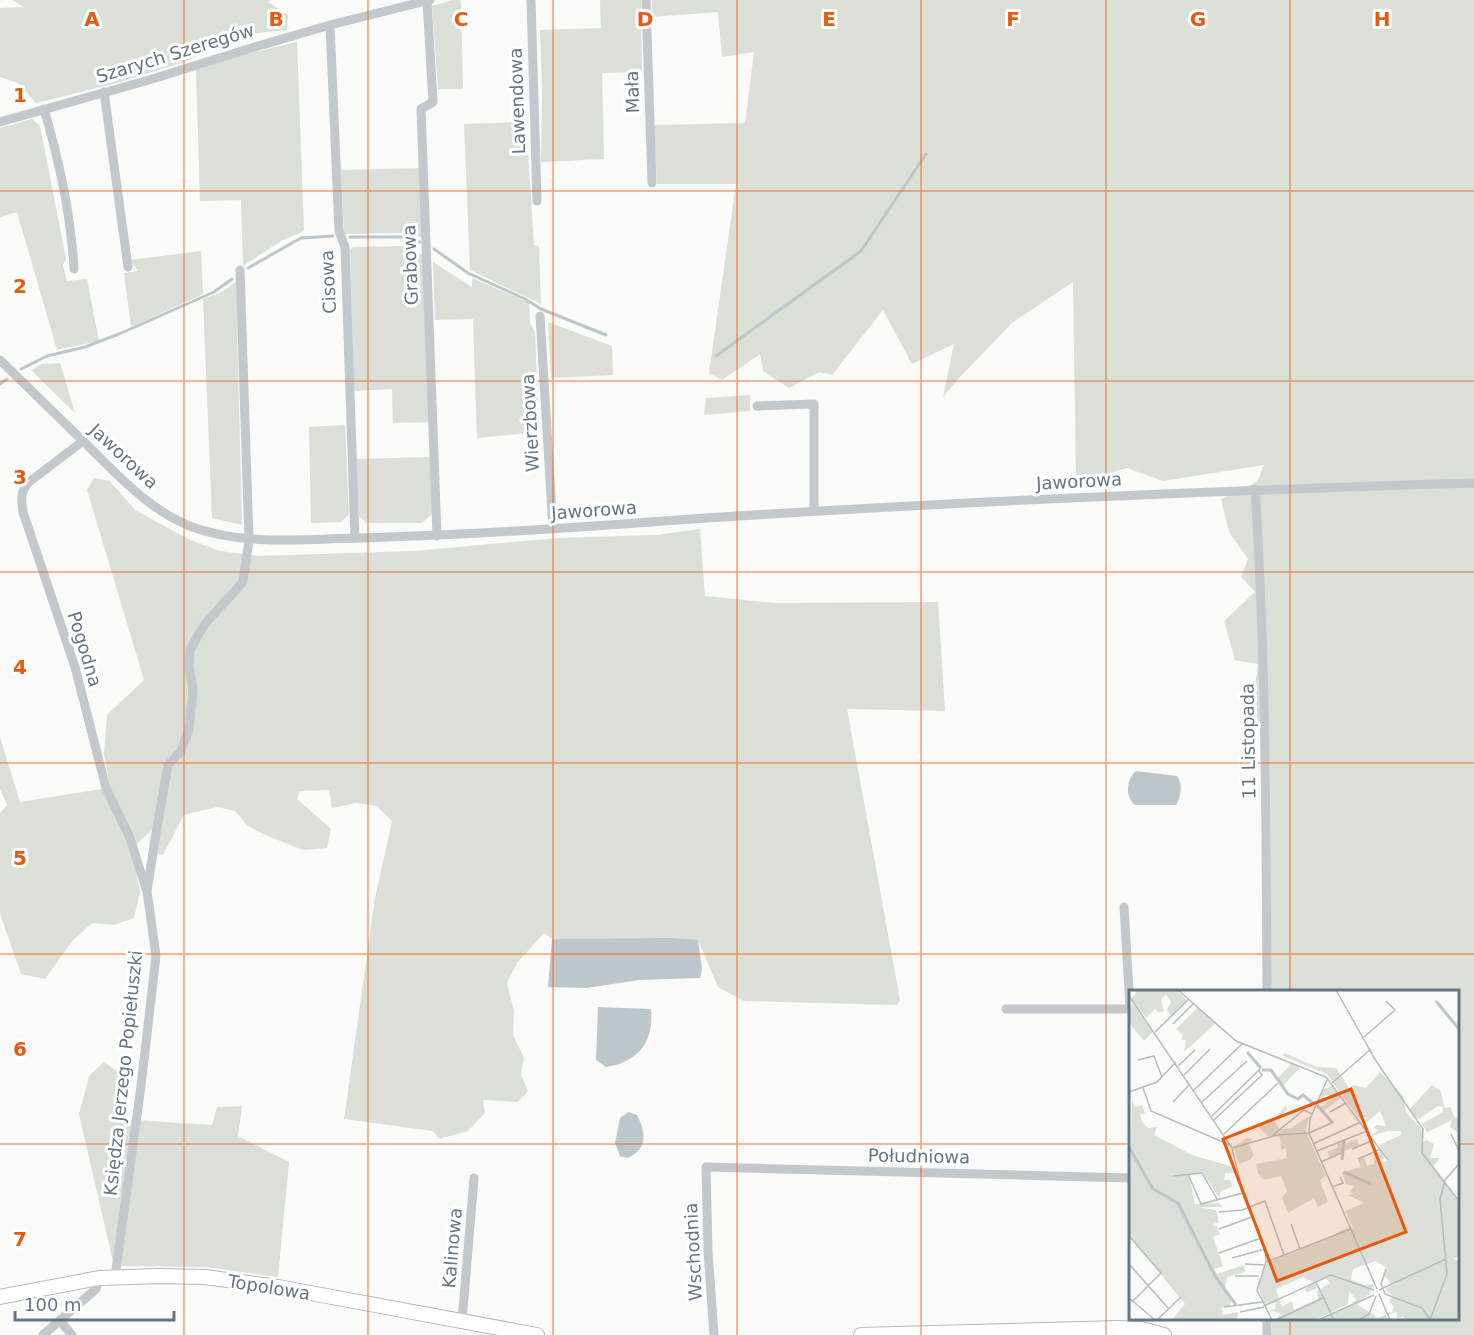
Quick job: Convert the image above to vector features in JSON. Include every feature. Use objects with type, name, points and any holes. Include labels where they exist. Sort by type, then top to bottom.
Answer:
[{"type":"street","name":"Szarych Szeregów","points":[[0,122],[330,26],[429,0]]},
{"type":"street","name":"Grabowa","points":[[429,0],[433,102],[421,109],[437,536]]},
{"type":"street","name":"Lawendowa","points":[[531,0],[537,201]]},
{"type":"street","name":"Mała","points":[[646,0],[652,183]]},
{"type":"street","name":"Cisowa","points":[[330,26],[339,231],[345,247],[355,538]]},
{"type":"street","points":[[104,92],[128,267]]},
{"type":"street","points":[[44,109],[55,146],[74,269]]},
{"type":"street","name":"Księdza Jerzego Popiełuszki","points":[[115,1277],[156,956],[147,891],[168,765],[181,751],[189,729],[193,691],[189,667],[190,650],[204,625],[243,582],[249,540],[240,270]]},
{"type":"street","name":"Wierzbowa","points":[[540,316],[553,529]]},
{"type":"street","name":"Jaworowa","points":[[0,360],[125,483],[169,516],[217,535],[249,540],[437,536],[814,511],[1255,489],[1474,483]]},
{"type":"street","points":[[757,406],[814,404],[814,511]]},
{"type":"street","name":"Pogodna","points":[[83,441],[28,482],[23,488],[21,499],[23,512],[75,667],[106,788],[130,838],[147,891]]},
{"type":"street","name":"11 Listopada","points":[[1255,489],[1263,678],[1267,990]]},
{"type":"street","points":[[1124,907],[1129,992]]},
{"type":"street","points":[[1006,1009],[1129,1009]]},
{"type":"street","name":"Południowa","points":[[706,1167],[1129,1178]]},
{"type":"street","name":"Wschodnia","points":[[706,1167],[708,1251],[714,1335]]},
{"type":"street","name":"Kalinowa","points":[[462,1321],[474,1178]]},
{"type":"street","name":"Topolowa","points":[[0,1297],[99,1278],[205,1277],[279,1287],[537,1335]]},
{"type":"street","points":[[43,1335],[96,1289],[99,1278]]},
{"type":"street","points":[[60,1321],[72,1335]]},
{"type":"street","points":[[861,1335],[1034,1333],[1120,1328],[1164,1335]]},
{"type":"shaded area","points":[[12,0],[270,0],[268,2],[288,15],[287,30],[246,34],[184,62],[117,83],[36,103],[18,83],[0,77],[0,8],[24,7]]},
{"type":"shaded area","points":[[453,0],[461,2],[463,89],[438,89],[432,6]]},
{"type":"shaded area","points":[[600,0],[641,0],[642,72],[602,73],[604,159],[541,162],[540,30],[601,28]]},
{"type":"shaded area","points":[[652,0],[1474,0],[1474,1335],[1272,1335],[1272,1320],[1459,1320],[1459,990],[1271,990],[1270,768],[1253,702],[1258,664],[1235,660],[1224,621],[1255,592],[1241,577],[1248,559],[1229,532],[1221,499],[1257,482],[1264,465],[1163,481],[1127,468],[1076,483],[1073,282],[1012,323],[943,397],[954,344],[912,364],[883,310],[832,375],[819,372],[789,388],[763,371],[760,354],[722,380],[709,373],[736,184],[657,184],[654,125],[745,123],[754,52],[722,57],[718,12],[652,17]]},
{"type":"shaded area","points":[[297,42],[304,231],[281,241],[243,266],[241,200],[200,201],[196,70],[234,57]]},
{"type":"shaded area","points":[[32,119],[40,126],[66,259],[63,265],[67,281],[87,279],[99,341],[57,350],[17,212],[0,217],[0,128]]},
{"type":"shaded area","points":[[526,122],[534,245],[539,246],[541,304],[470,270],[464,124]]},
{"type":"shaded area","points":[[421,168],[422,237],[401,233],[344,234],[341,170]]},
{"type":"shaded area","points":[[404,246],[423,255],[429,422],[393,423],[392,389],[354,391],[350,250],[353,247]]},
{"type":"shaded area","points":[[201,251],[203,294],[131,327],[124,273],[138,271],[130,260]]},
{"type":"shaded area","points":[[433,262],[472,287],[472,278],[529,303],[530,323],[535,332],[539,432],[477,438],[473,319],[435,320]]},
{"type":"shaded area","points":[[236,282],[242,525],[212,518],[203,299],[220,293]]},
{"type":"shaded area","points":[[548,322],[612,346],[613,375],[551,378]]},
{"type":"shaded area","points":[[60,363],[75,413],[31,370],[42,364]]},
{"type":"shaded area","points":[[750,395],[750,411],[704,415],[706,398]]},
{"type":"shaded area","points":[[345,425],[349,514],[341,522],[311,523],[309,427]]},
{"type":"shaded area","points":[[430,457],[432,514],[422,523],[367,523],[359,516],[356,459]]},
{"type":"shaded area","points":[[94,478],[110,481],[135,510],[190,540],[220,551],[257,556],[414,551],[558,538],[656,535],[700,529],[705,596],[775,603],[938,602],[945,711],[847,709],[900,1000],[897,1005],[744,1001],[718,987],[698,940],[552,939],[544,933],[517,963],[507,983],[514,1011],[513,1035],[524,1058],[521,1075],[528,1091],[518,1102],[483,1100],[485,1113],[468,1131],[439,1139],[433,1131],[344,1119],[375,898],[392,821],[377,806],[356,803],[332,808],[329,790],[300,791],[297,799],[331,829],[327,848],[303,850],[248,826],[235,811],[217,807],[184,815],[163,855],[156,853],[152,830],[133,847],[140,892],[134,918],[114,925],[92,923],[73,940],[45,979],[21,974],[0,914],[0,813],[7,805],[0,789],[0,737],[20,802],[102,789],[114,805],[104,755],[107,715],[144,680],[87,490]]},
{"type":"shaded area","points":[[1136,771],[1177,776],[1181,790],[1176,805],[1135,805],[1130,798],[1128,788],[1130,779]]},
{"type":"shaded area","points":[[672,938],[698,940],[702,969],[700,978],[639,980],[587,988],[548,987],[552,939]]},
{"type":"shaded area","points":[[598,1007],[651,1009],[650,1031],[647,1040],[636,1055],[606,1067],[596,1060]]},
{"type":"shaded area","points":[[104,1062],[121,1074],[120,1119],[212,1125],[217,1107],[242,1106],[238,1136],[289,1162],[278,1277],[206,1267],[114,1266],[79,1114],[89,1076]]},
{"type":"shaded area","points":[[628,1112],[637,1115],[642,1128],[643,1140],[639,1150],[628,1158],[620,1156],[615,1143],[620,1118]]},
{"type":"waterway","points":[[716,356],[861,251],[926,154]]},
{"type":"waterway","points":[[248,268],[301,238],[333,236]]},
{"type":"waterway","points":[[350,237],[402,237],[420,242]]},
{"type":"waterway","points":[[434,249],[468,273],[525,299],[541,309],[606,335]]},
{"type":"waterway","points":[[21,369],[47,356],[85,347],[119,334],[214,292],[232,279]]},
{"type":"waterway","points":[[0,384],[7,379]]}]
